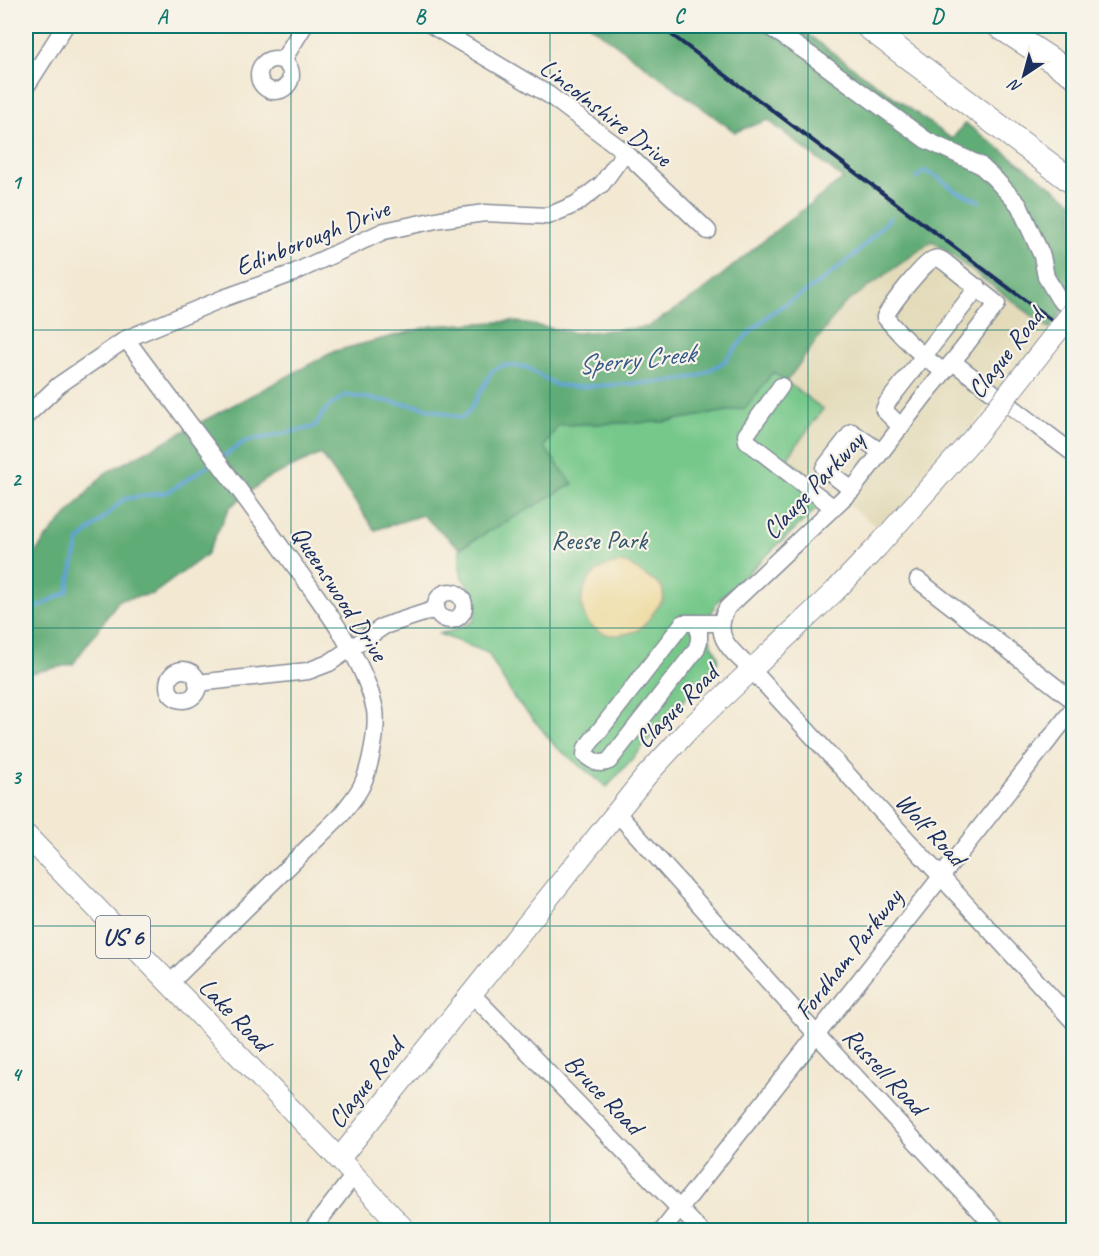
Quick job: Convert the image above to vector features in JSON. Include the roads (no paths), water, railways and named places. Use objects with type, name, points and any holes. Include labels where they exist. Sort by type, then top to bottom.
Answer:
[{"type":"highway","points":[[867,26],[1074,183]]},
{"type":"highway","points":[[999,26],[1074,75]]},
{"type":"main road","name":"Clague Road","points":[[339,1159],[646,776],[690,728],[842,584],[877,547],[976,435],[1074,311]]},
{"type":"main road","name":"Lake Road","points":[[26,836],[405,1230]]},
{"type":"street","points":[[26,87],[65,26]]},
{"type":"street","points":[[283,60],[304,26]]},
{"type":"street","name":"Lincolnshire Drive","points":[[433,26],[549,95],[625,152],[708,231]]},
{"type":"street","points":[[768,26],[926,140],[980,165],[1018,205],[1042,256],[1046,277],[1059,299],[1074,311]]},
{"type":"street","name":"Edinborough Drive","points":[[26,416],[59,385],[126,339],[224,298],[291,274],[384,231],[441,219],[485,213],[548,216],[576,204],[602,184],[625,152]]},
{"type":"street","points":[[902,427],[884,410],[887,403],[906,379],[924,356],[978,287],[938,258],[927,263],[885,316],[896,330],[924,356],[935,366],[948,366],[1074,454]]},
{"type":"street","name":"Clauge Parkway","points":[[721,623],[727,608],[852,490],[997,304],[978,287]]},
{"type":"street","name":"Queenswood Drive","points":[[126,339],[323,604],[368,681],[375,713],[373,753],[362,786],[341,815],[169,984]]},
{"type":"street","points":[[906,379],[925,395]]},
{"type":"street","points":[[781,387],[746,435],[747,441],[834,508]]},
{"type":"street","points":[[852,490],[824,468],[852,432],[881,452]]},
{"type":"street","points":[[918,580],[1074,701]]},
{"type":"street","points":[[197,683],[308,671],[329,663],[384,626],[436,609]]},
{"type":"street","points":[[699,623],[699,641],[696,650],[609,761],[603,764],[594,762],[585,755],[586,748],[683,623],[699,623],[721,623],[724,642],[751,669]]},
{"type":"street","name":"Wolf Road","points":[[751,669],[1074,1022]]},
{"type":"street","name":"Fordham Parkway","points":[[663,1230],[1074,708]]},
{"type":"street","name":"Russell Road","points":[[616,812],[817,1035],[998,1230]]},
{"type":"street","name":"Bruce Road","points":[[471,993],[700,1230]]},
{"type":"street","points":[[312,1230],[354,1175]]},
{"type":"waterway","points":[[916,178],[925,171],[956,191],[980,201]]},
{"type":"waterway","name":"Sperry Creek","points":[[221,458],[244,442],[314,427],[327,408],[345,395],[419,406],[462,418],[469,412],[492,371],[504,365],[526,367],[556,385],[577,387],[675,381],[699,376],[724,362],[746,336],[770,314],[822,281],[858,252],[890,218]]},
{"type":"waterway","name":"Sperry Creek","points":[[26,613],[67,592],[79,541],[124,499],[168,492],[212,463]]},
{"type":"railway","points":[[660,26],[1074,337]]},
{"type":"park label","name":"Reese Park","points":[[599,540]]}]
